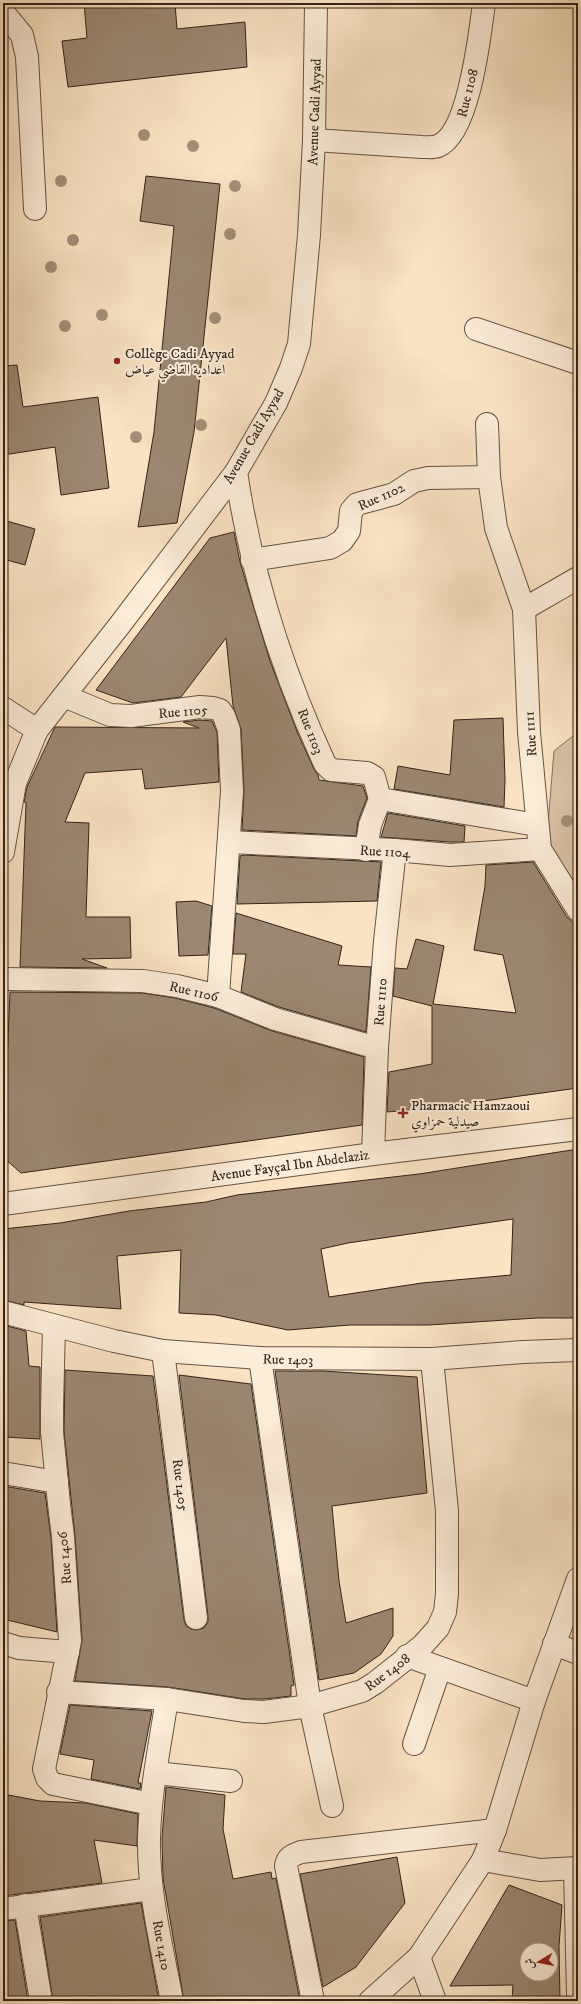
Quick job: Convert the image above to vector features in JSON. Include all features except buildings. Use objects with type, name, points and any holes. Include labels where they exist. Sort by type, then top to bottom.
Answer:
[{"type":"street","name":"Avenue Cadi Ayyad","points":[[4,842],[15,783],[37,730],[236,472],[276,403],[299,344],[309,235],[314,140],[316,3]]},
{"type":"street","name":"Rue 1108","points":[[314,140],[437,147],[449,138],[459,123],[470,83],[479,42],[484,3]]},
{"type":"street","points":[[3,12],[22,35],[27,57],[35,209]]},
{"type":"street","points":[[476,329],[578,363]]},
{"type":"street","points":[[487,424],[489,477],[496,528],[524,609],[578,578]]},
{"type":"street","name":"Rue 1103","points":[[236,472],[252,560],[265,606],[290,679],[325,764],[331,770],[367,773],[374,777],[380,799]]},
{"type":"street","name":"Rue 1102","points":[[252,560],[330,548],[342,541],[349,531],[351,511],[357,504],[372,498],[390,495],[414,481],[428,478],[489,477]]},
{"type":"street","name":"Rue 1111","points":[[524,609],[529,732],[540,849],[578,910]]},
{"type":"street","name":"Rue 1105","points":[[64,696],[110,715],[131,716],[200,708],[214,708],[220,710],[229,730],[232,791],[229,842]]},
{"type":"street","points":[[3,708],[37,730]]},
{"type":"street","points":[[366,850],[370,825],[380,799],[537,825]]},
{"type":"street","points":[[218,996],[229,842]]},
{"type":"street","name":"Rue 1104","points":[[229,842],[366,850],[396,850],[450,855],[540,849]]},
{"type":"street","name":"Rue 1110","points":[[373,1154],[377,1048],[385,941],[396,850]]},
{"type":"street","name":"Rue 1106","points":[[3,979],[143,981],[218,996],[275,1018],[377,1048]]},
{"type":"street","name":"Avenue Fayçal Ibn Abdelaziz","points":[[3,1204],[373,1154],[578,1129]]},
{"type":"street","name":"Rue 1403","points":[[3,1312],[54,1326],[163,1351],[260,1358],[432,1359],[523,1352],[578,1350]]},
{"type":"street","name":"Rue 1406","points":[[54,1326],[52,1407],[69,1623],[68,1652],[58,1692],[44,1769],[47,1778],[53,1784],[151,1804]]},
{"type":"street","name":"Rue 1405","points":[[163,1351],[196,1618]]},
{"type":"street","points":[[260,1358],[310,1706],[332,1806]]},
{"type":"street","name":"Rue 1408","points":[[58,1692],[167,1699],[244,1711],[264,1712],[310,1706],[351,1696],[375,1683],[407,1656],[422,1646],[438,1628],[445,1612],[447,1594],[447,1511],[432,1359]]},
{"type":"street","points":[[3,1473],[57,1482]]},
{"type":"street","points":[[370,2001],[419,1957],[483,1860],[495,1830],[534,1700],[578,1579]]},
{"type":"street","points":[[3,1643],[19,1648],[68,1652]]},
{"type":"street","points":[[554,1644],[578,1653]]},
{"type":"street","points":[[407,1656],[534,1700]]},
{"type":"street","points":[[414,1744],[440,1668]]},
{"type":"street","name":"Rue 1410","points":[[167,1699],[151,1804],[149,1838],[151,1889],[172,2001]]},
{"type":"street","points":[[156,1774],[231,1781]]},
{"type":"street","points":[[312,2001],[286,1866],[287,1860],[301,1852],[495,1830]]},
{"type":"street","points":[[483,1860],[540,1870],[576,1869],[578,1993]]},
{"type":"street","points":[[3,1909],[151,1889]]},
{"type":"street","points":[[25,1906],[41,2001]]},
{"type":"street","points":[[419,1957],[435,2001]]},
{"type":"shaded area","points":[[578,732],[578,901],[547,837],[554,751]]},
{"type":"place","name":"Collège Cadi Ayyad اعدادية القاضي عياض","points":[[117,361]]},
{"type":"place","name":"Pharmacie Hamzaoui صيدلية حمزاوي","points":[[403,1113]]}]
